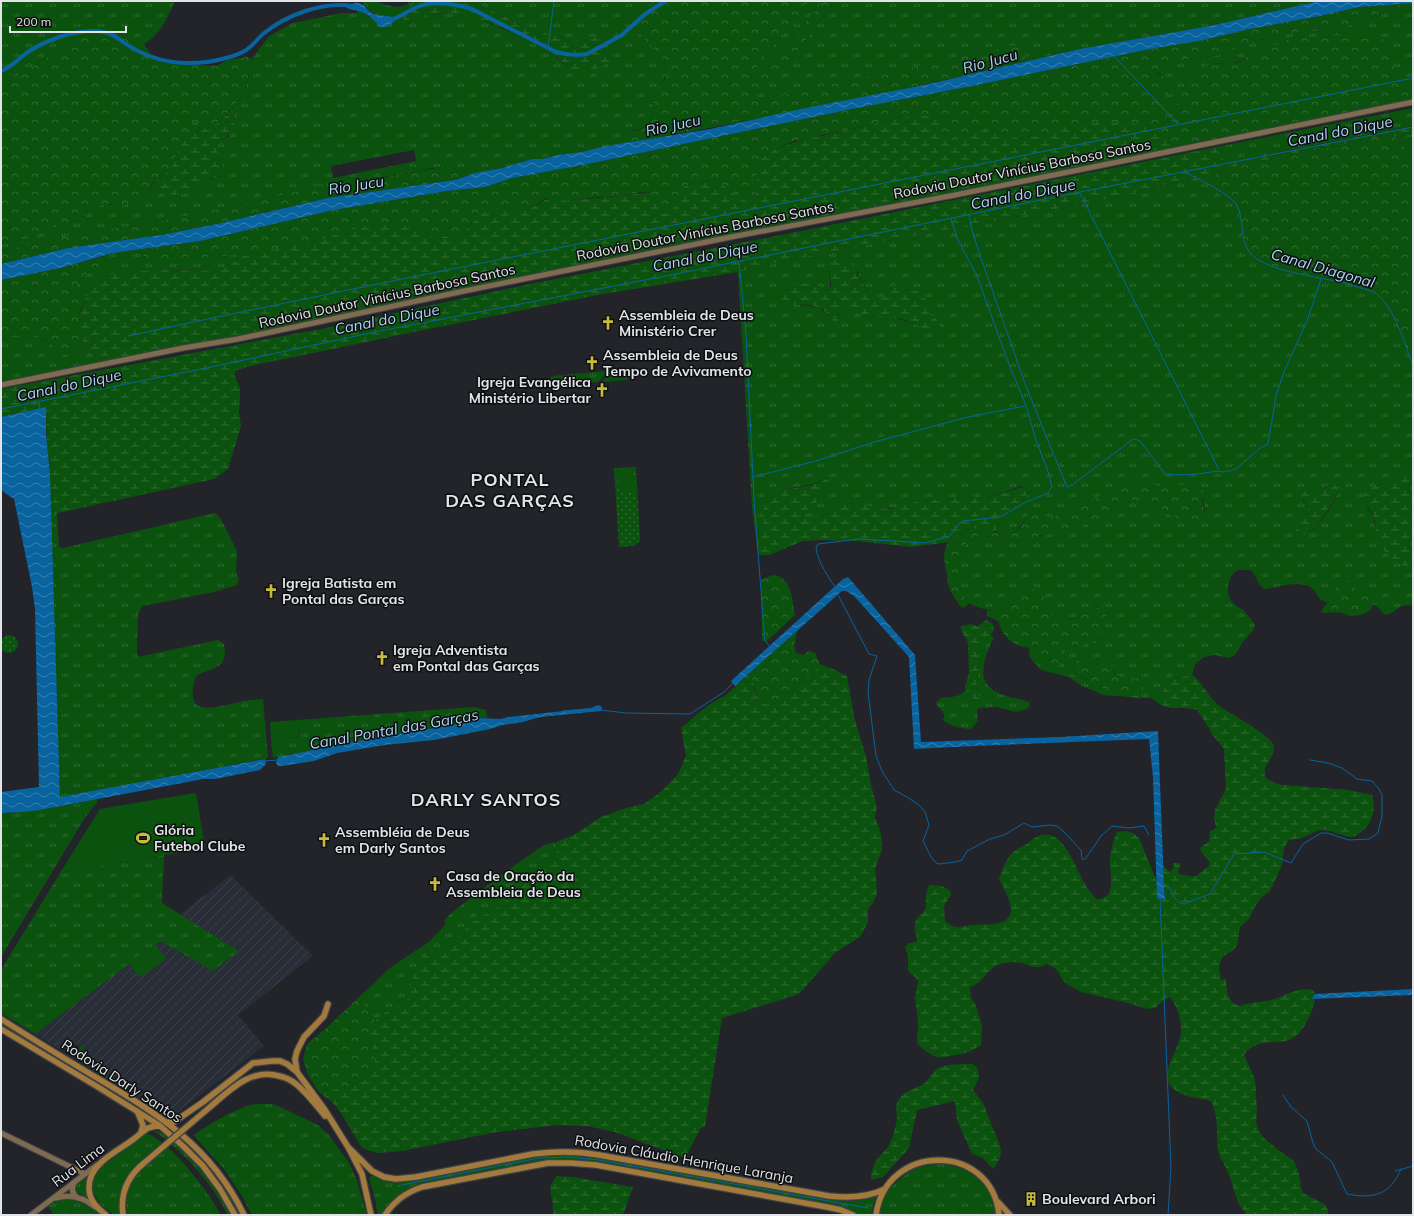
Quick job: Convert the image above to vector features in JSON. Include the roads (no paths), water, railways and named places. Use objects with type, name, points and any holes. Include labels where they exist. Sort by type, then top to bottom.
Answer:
[{"type":"main road","name":"Rodovia Doutor Vinícius Barbosa Santos","points":[[1,385],[183,348],[238,339],[464,291],[963,193],[1413,102]]},
{"type":"main road","points":[[297,1072],[295,1059],[297,1051],[304,1037],[324,1016],[328,1004]]},
{"type":"main road","name":"Rodovia Darly Santos","points":[[1,1020],[168,1122],[189,1140],[209,1161],[227,1185],[244,1215]]},
{"type":"main road","name":"Rodovia Darly Santos","points":[[1,1029],[158,1125],[186,1149],[206,1170],[220,1189],[235,1215]]},
{"type":"main road","points":[[168,1122],[174,1122],[198,1106],[253,1063],[272,1061],[280,1062],[293,1068],[297,1072],[334,1124],[348,1147],[362,1174],[372,1215]]},
{"type":"main road","points":[[123,1215],[123,1198],[127,1183],[136,1170],[242,1081],[256,1075],[271,1074],[287,1078],[296,1084],[334,1124]]},
{"type":"main road","points":[[138,1113],[143,1125],[140,1133]]},
{"type":"main road","name":"Rua Lima","points":[[30,1215],[140,1133],[148,1128],[158,1125]]},
{"type":"main road","points":[[1,1134],[85,1174]]},
{"type":"main road","name":"Rodovia Cláudio Henrique Laranja","points":[[348,1147],[372,1171],[384,1177],[396,1179],[416,1177],[533,1154],[573,1151],[599,1154],[836,1197],[858,1197],[873,1194],[885,1189]]},
{"type":"main road","points":[[876,1215],[879,1202],[885,1189],[895,1176],[912,1165],[930,1160],[942,1160],[959,1163],[970,1168],[984,1180],[1010,1215]]},
{"type":"main road","name":"Rodovia Cláudio Henrique Laranja","points":[[385,1215],[405,1194],[422,1187],[559,1162],[596,1165],[827,1207],[841,1210],[853,1215]]},
{"type":"main road","points":[[95,1207],[90,1196],[89,1184],[92,1173],[99,1164]]},
{"type":"main road","points":[[75,1182],[72,1186],[72,1191],[78,1198]]},
{"type":"main road","points":[[994,1195],[999,1215]]},
{"type":"main road","points":[[53,1199],[65,1196],[78,1198],[87,1201],[106,1215]]},
{"type":"water","name":"Rio Jucu","points":[[1319,1],[1413,1],[1413,3],[1359,7],[1199,41],[1150,49],[588,164],[512,178],[485,187],[447,191],[334,210],[200,241],[113,253],[61,268],[1,280],[1,264],[68,248],[161,235],[217,224],[328,198],[455,180],[475,173],[502,168],[532,159],[543,159],[606,146],[710,129],[801,109],[929,84],[1080,49],[1215,25]]},
{"type":"water","points":[[355,3],[362,4],[371,13],[396,19],[388,26],[377,26],[377,23],[368,15],[346,7]]},
{"type":"water","points":[[46,407],[46,433],[50,475],[60,797],[265,759],[266,764],[260,770],[215,779],[203,779],[40,810],[1,813],[1,792],[39,787],[35,609],[14,499],[1,490],[1,417]]},
{"type":"water","points":[[848,577],[915,655],[921,742],[1061,737],[1158,731],[1165,900],[1157,898],[1153,777],[1149,739],[914,749],[909,657],[854,596],[846,591],[842,591],[735,686],[731,681],[843,579]]},
{"type":"water","points":[[598,705],[602,707],[601,711],[540,717],[523,722],[434,740],[385,745],[337,753],[314,761],[282,766],[278,766],[276,763],[278,757],[346,743],[464,723],[479,718],[500,719],[591,708]]},
{"type":"water","points":[[1413,989],[1413,995],[1312,999],[1315,994]]},
{"type":"waterway","points":[[548,48],[554,1]]},
{"type":"waterway","points":[[391,20],[424,5],[437,3],[459,6],[472,9],[556,52],[579,55],[587,54],[622,35],[644,15],[665,1]]},
{"type":"waterway","points":[[1,71],[12,65],[28,52],[51,40],[68,34],[86,31],[108,33],[134,49],[160,60],[182,63],[215,61],[245,51],[272,27],[294,15],[305,11],[330,6],[353,6]]},
{"type":"waterway","points":[[1113,55],[1178,124]]},
{"type":"waterway","points":[[128,336],[407,278],[1413,78]]},
{"type":"waterway","name":"Canal do Dique","points":[[1,409],[216,366],[375,332],[671,275],[1080,192],[1413,127]]},
{"type":"waterway","name":"Canal Diagonal","points":[[1185,172],[1220,191],[1233,200],[1239,210],[1244,242],[1250,253],[1258,259],[1268,265],[1294,273],[1345,283],[1374,292],[1379,296],[1393,315],[1413,364]]},
{"type":"waterway","points":[[1080,193],[1219,470]]},
{"type":"waterway","points":[[969,215],[972,231],[1027,389],[1067,487],[1072,485],[1135,439],[1140,441],[1165,474],[1171,475],[1217,471],[1225,472],[1236,469],[1260,448],[1268,444],[1276,396],[1284,372],[1307,321],[1321,279]]},
{"type":"waterway","points":[[836,588],[821,564],[816,548],[818,544],[859,539],[925,543],[950,536],[963,521],[1000,517],[1026,502],[1048,493],[1052,487],[1027,408],[1007,359],[977,276],[958,240],[951,219]]},
{"type":"waterway","points":[[739,262],[746,334],[754,499],[764,630],[765,640],[769,646]]},
{"type":"waterway","points":[[39,402],[40,409]]},
{"type":"waterway","points":[[753,477],[816,461],[874,442],[968,417],[1025,406]]},
{"type":"waterway","points":[[838,595],[869,654],[877,656],[869,680],[868,692],[876,756],[882,771],[894,790],[919,805],[925,812],[929,825],[923,841],[931,857],[936,863],[940,864],[962,860],[967,851],[990,839],[1004,835],[1024,823],[1032,827],[1050,825],[1057,826],[1081,850],[1083,860],[1101,836],[1112,826],[1129,828],[1144,826],[1149,835]]},
{"type":"waterway","name":"Canal Pontal das Garças","points":[[601,710],[626,713],[690,714],[724,692],[733,683]]},
{"type":"waterway","name":"Canal Pontal das Garças","points":[[563,711],[586,709]]},
{"type":"waterway","name":"Canal Pontal das Garças","points":[[265,761],[278,760]]},
{"type":"waterway","points":[[1163,885],[1168,886],[1176,900],[1184,904],[1210,894],[1234,854],[1264,852],[1291,863],[1303,844],[1321,833],[1327,833],[1349,840],[1369,839],[1378,833],[1382,816],[1382,795],[1372,781],[1357,779],[1342,768],[1328,763],[1310,760]]},
{"type":"waterway","points":[[1160,898],[1171,1167],[1168,1215]]},
{"type":"waterway","points":[[1283,1095],[1291,1107],[1307,1121],[1316,1149],[1332,1162],[1347,1194],[1365,1196],[1380,1193],[1392,1185],[1401,1169]]},
{"type":"waterway","points":[[397,1186],[539,1158],[569,1157],[599,1160],[868,1208]]},
{"type":"waterway","points":[[1395,1171],[1413,1166]]},
{"type":"place","name":"Assembleia de Deus Ministério Crer","points":[[608,323]]},
{"type":"place","name":"Assembleia de Deus Tempo de Avivamento","points":[[592,363]]},
{"type":"place","name":"Igreja Evangélica Ministério Libertar","points":[[602,390]]},
{"type":"place","name":"Igreja Batista em Pontal das Garças","points":[[271,591]]},
{"type":"place","name":"Igreja Adventista em Pontal das Garças","points":[[382,658]]},
{"type":"place","name":"Glória Futebol Clube","points":[[143,838]]},
{"type":"place","name":"Assembléia de Deus em Darly Santos","points":[[324,840]]},
{"type":"place","name":"Casa de Oração da Assembleia de Deus","points":[[435,884]]},
{"type":"place","name":"Boulevard Arbori","points":[[1031,1199]]},
{"type":"district","name":"PONTAL DAS GARÇAS","points":[[510,489]]},
{"type":"district","name":"DARLY SANTOS","points":[[486,799]]}]
